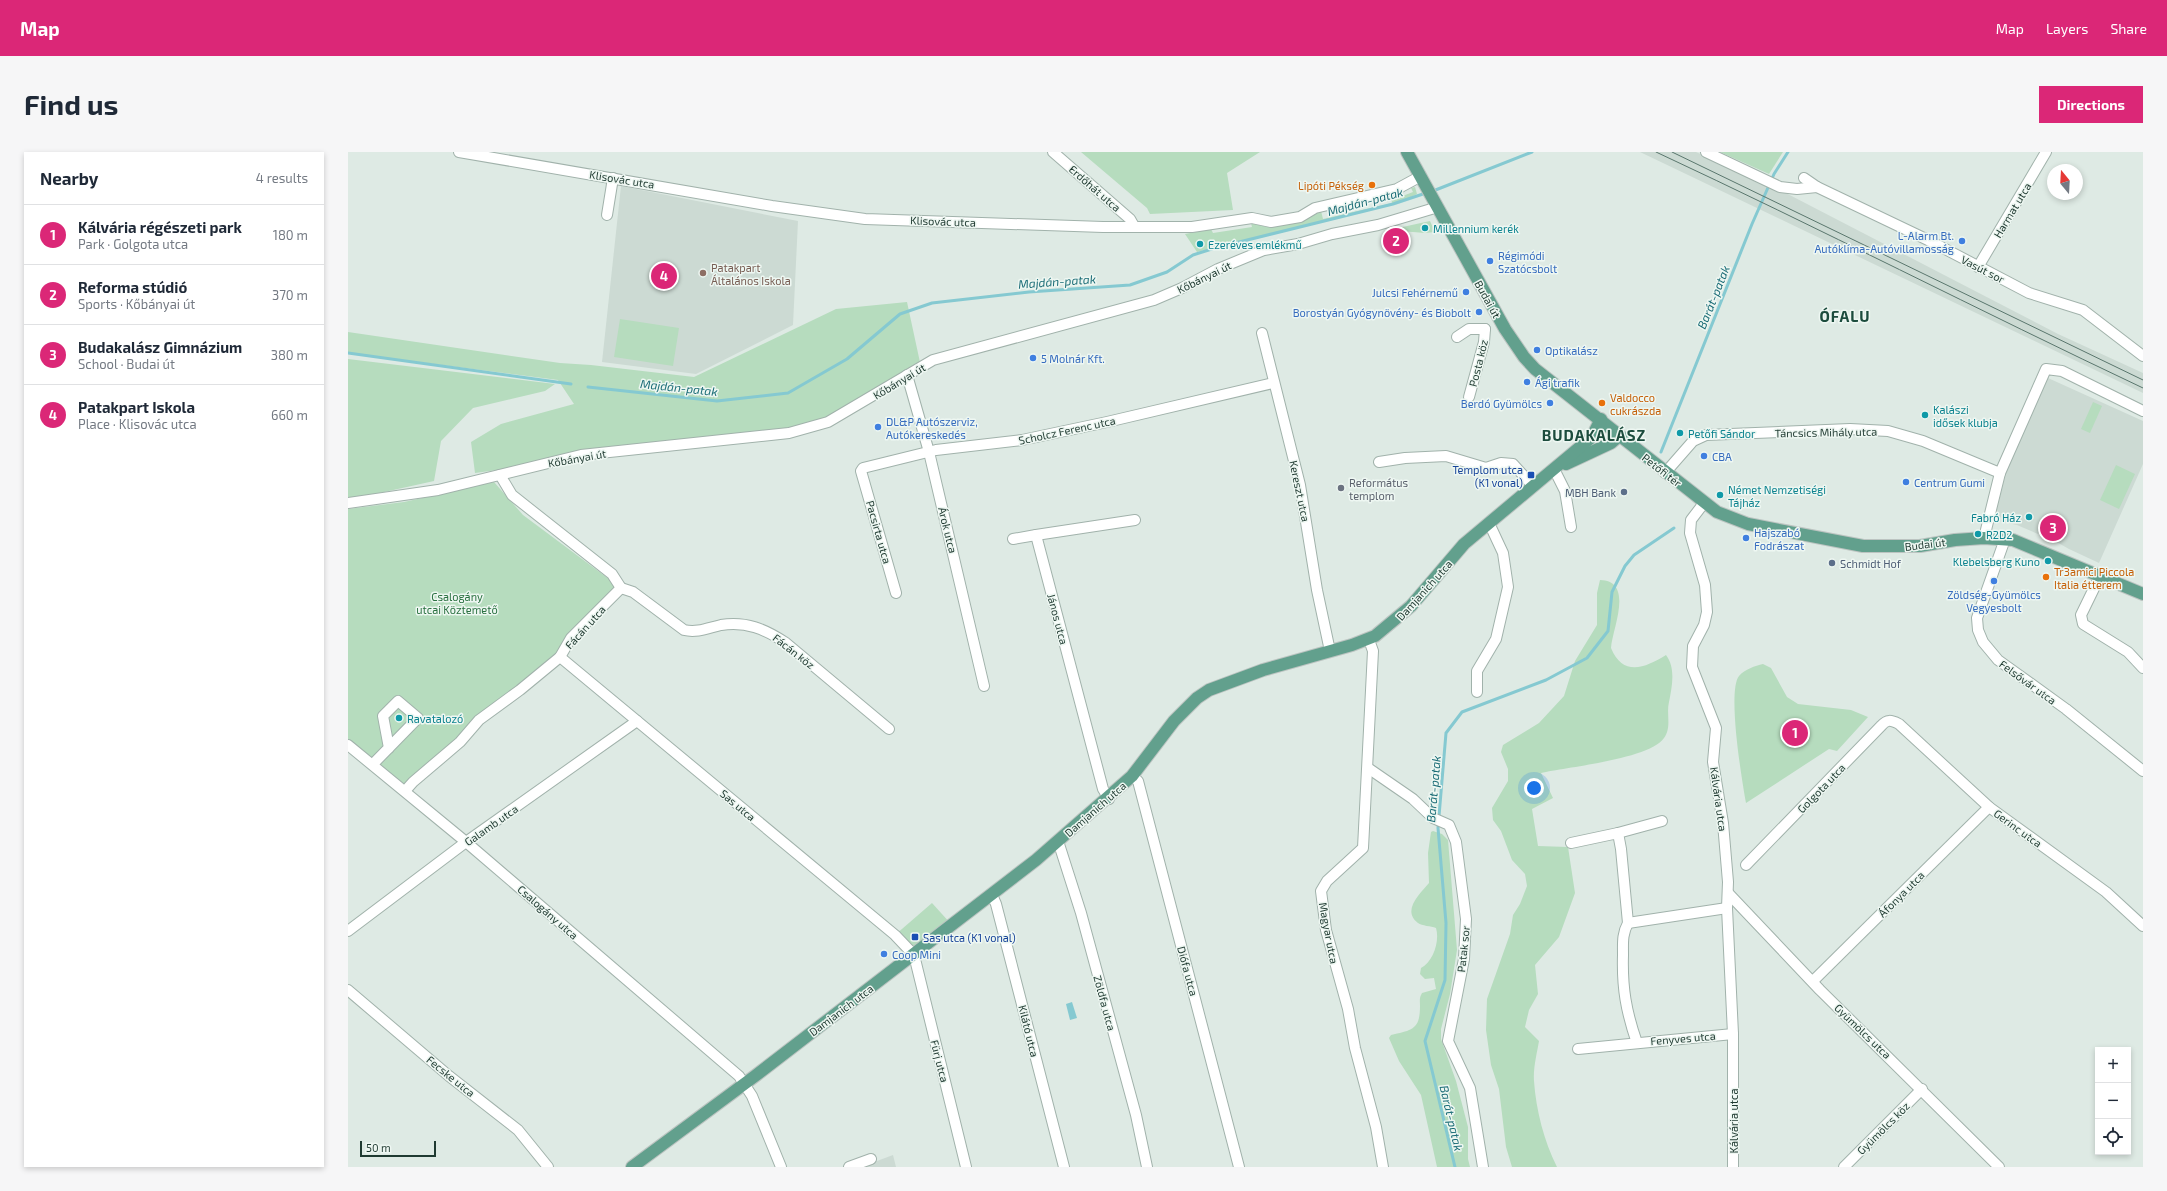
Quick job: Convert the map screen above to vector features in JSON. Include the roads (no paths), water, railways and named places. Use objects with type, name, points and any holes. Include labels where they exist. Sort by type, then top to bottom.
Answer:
[{"type":"main road","name":"Budai út","points":[[1407,152],[1500,321],[1518,350],[1535,369],[1601,420]]},
{"type":"main road","name":"Petőfi tér","points":[[1601,420],[1704,503]]},
{"type":"main road","points":[[1554,469],[1592,437],[1601,420]]},
{"type":"main road","points":[[1554,469],[1611,444],[1619,436]]},
{"type":"main road","name":"Damjanich utca","points":[[632,1167],[745,1084],[914,955],[951,924],[992,895],[1058,841],[1109,798],[1132,776],[1174,721],[1187,707],[1209,690],[1263,670],[1369,640],[1393,623],[1411,606],[1464,544],[1532,485],[1554,469]]},
{"type":"main road","name":"Budai út","points":[[1704,503],[1722,515],[1735,520],[1848,544],[1899,547],[1984,538],[2005,539],[2025,544],[2143,594]]},
{"type":"street","name":"Klisovác utca","points":[[459,152],[772,206],[865,219],[1103,226],[1192,227],[1248,218],[1268,222],[1300,217],[1315,208],[1397,189],[1423,180]]},
{"type":"street","name":"Erdőhát utca","points":[[1053,152],[1130,219],[1134,226]]},
{"type":"street","points":[[1706,152],[1771,183],[1797,189],[1817,187]]},
{"type":"street","name":"Harmat utca","points":[[1978,267],[2046,152]]},
{"type":"street","points":[[607,215],[613,178]]},
{"type":"street","name":"Vasút sor","points":[[1804,178],[1817,187],[1928,240],[2029,293],[2082,310],[2143,356]]},
{"type":"street","name":"Kőbányai út","points":[[348,503],[438,490],[582,455],[756,437],[807,429],[828,422],[933,360],[1154,300],[1182,288],[1218,269],[1264,250],[1298,244],[1332,234],[1378,225],[1436,204]]},
{"type":"street","points":[[1457,337],[1468,329],[1485,329],[1500,321]]},
{"type":"street","name":"Posta köz","points":[[1469,397],[1484,342],[1485,329]]},
{"type":"street","name":"Kereszt utca","points":[[1262,333],[1273,383],[1300,485],[1330,651]]},
{"type":"street","points":[[1984,538],[2000,473],[2046,369],[2062,371],[2143,411]]},
{"type":"street","name":"Árok utca","points":[[907,375],[929,452],[984,686]]},
{"type":"street","name":"Scholcz Ferenc utca","points":[[861,471],[863,468],[929,452],[1022,440],[1107,422],[1273,383]]},
{"type":"street","name":"Táncsics Mihály utca","points":[[1665,473],[1693,441],[1706,435],[1850,429],[1888,431],[1923,441],[2000,473]]},
{"type":"street","points":[[1379,462],[1405,458],[1446,456],[1486,468],[1501,463],[1513,464],[1532,485]]},
{"type":"street","points":[[1554,469],[1565,491],[1571,527]]},
{"type":"street","name":"Pacsirta utca","points":[[861,471],[896,593]]},
{"type":"street","points":[[500,475],[512,495],[612,574],[620,588]]},
{"type":"street","name":"Kálvária utca","points":[[1704,503],[1691,520],[1690,533],[1706,594],[1707,612],[1704,626],[1693,646],[1692,668],[1716,728],[1713,762],[1724,823],[1733,1034],[1733,1167]]},
{"type":"street","points":[[1013,539],[1135,520]]},
{"type":"street","points":[[1477,692],[1477,671],[1496,639],[1508,587],[1503,553],[1489,523]]},
{"type":"street","name":"János utca","points":[[1036,535],[1103,789],[1109,798]]},
{"type":"street","name":"Felsővár utca","points":[[2005,539],[1977,618],[1980,636],[1987,648],[1998,660],[2093,730],[2143,771]]},
{"type":"street","points":[[2100,576],[2081,615],[2081,621],[2083,624],[2128,652],[2143,668]]},
{"type":"street","name":"Fácán utca","points":[[405,790],[412,782],[460,742],[479,720],[520,690],[560,657],[571,638],[620,588]]},
{"type":"street","name":"Fácán köz","points":[[620,588],[633,592],[684,630],[692,631],[722,625],[743,624],[757,627],[771,633],[786,643],[889,729]]},
{"type":"street","name":"Magyar utca","points":[[1369,640],[1373,651],[1363,848],[1327,881],[1321,891],[1326,930],[1348,1009],[1355,1048],[1376,1127],[1383,1167]]},
{"type":"street","name":"Sas utca","points":[[560,657],[895,935],[914,955]]},
{"type":"street","name":"Golgota utca","points":[[1746,865],[1885,722],[1891,720],[1899,724]]},
{"type":"street","name":"Galamb utca","points":[[348,931],[466,842],[637,721]]},
{"type":"street","name":"Gerinc utca","points":[[1899,724],[1989,807],[2106,892],[2143,926]]},
{"type":"street","name":"Csalogány utca","points":[[348,745],[405,790],[739,1076],[752,1096],[781,1167]]},
{"type":"street","points":[[373,764],[389,748]]},
{"type":"street","name":"Patak sor","points":[[1368,768],[1413,799],[1433,818],[1449,825],[1456,842],[1466,919],[1464,959],[1448,1041],[1470,1088],[1483,1167]]},
{"type":"street","name":"Diófa utca","points":[[1132,776],[1138,782],[1140,789],[1239,1167]]},
{"type":"street","name":"Áfonya utca","points":[[1813,981],[1989,807]]},
{"type":"street","points":[[1571,843],[1618,833],[1662,821]]},
{"type":"street","name":"Fenyves utca","points":[[1618,833],[1621,849],[1628,923],[1623,932],[1622,985],[1627,1012],[1637,1043],[1733,1034]]},
{"type":"street","name":"Zöldfa utca","points":[[1058,841],[1081,913],[1136,1115],[1147,1167]]},
{"type":"street","name":"Gyümölcs utca","points":[[1728,893],[1813,981],[1999,1167]]},
{"type":"street","name":"Kilátó utca","points":[[992,895],[996,904],[1064,1167]]},
{"type":"street","points":[[1628,923],[1727,908]]},
{"type":"street","name":"Fürj utca","points":[[914,955],[966,1167]]},
{"type":"street","name":"Fecske utca","points":[[348,990],[449,1076],[518,1130],[548,1167]]},
{"type":"street","points":[[1578,1049],[1637,1043]]},
{"type":"street","name":"Gyümölcs köz","points":[[1844,1167],[1922,1089]]},
{"type":"street","points":[[849,1167],[871,1159]]},
{"type":"water","points":[[1072,1002],[1077,1018],[1070,1020],[1066,1004]]},
{"type":"waterway","name":"Majdán-patak","points":[[1433,191],[1532,152]]},
{"type":"waterway","name":"Barát-patak","points":[[1661,452],[1752,224],[1774,174],[1788,152]]},
{"type":"waterway","name":"Majdán-patak","points":[[588,387],[717,401],[788,393],[847,359],[900,314],[932,303],[1029,292],[1130,285],[1167,272],[1193,255],[1215,248],[1393,204],[1426,193]]},
{"type":"waterway","name":"Majdán-patak","points":[[348,353],[571,384]]},
{"type":"waterway","name":"Barát-patak","points":[[1455,1167],[1425,1041],[1445,980],[1446,923],[1438,828],[1446,733],[1462,712],[1546,680],[1587,658],[1608,631],[1612,592],[1625,566],[1634,555],[1674,528]]},
{"type":"tram line","points":[[1656,152],[2143,388]]},
{"type":"tram line","points":[[1672,152],[2143,380]]},
{"type":"place","name":"Lipóti Pékség","points":[[1372,185]]},
{"type":"place","name":"Millennium kerék","points":[[1425,228]]},
{"type":"place","name":"Reforma stúdió","points":[[1396,241]]},
{"type":"place","name":"L-Alarm Bt. Autóklíma-Autóvillamosság","points":[[1962,241]]},
{"type":"place","name":"Ezeréves emlékmű","points":[[1200,244]]},
{"type":"place","name":"Régimódi Szatócsbolt","points":[[1490,261]]},
{"type":"place","name":"Patakpart Általános Iskola","points":[[703,273]]},
{"type":"place","name":"Patakpart Iskola","points":[[664,276]]},
{"type":"place","name":"Julcsi Fehérnemű","points":[[1466,292]]},
{"type":"place","name":"Borostyán Gyógynövény- és Biobolt","points":[[1479,312]]},
{"type":"place","name":"Optikalász","points":[[1537,350]]},
{"type":"place","name":"5 Molnár Kft.","points":[[1033,358]]},
{"type":"place","name":"Ági trafik","points":[[1527,382]]},
{"type":"place","name":"Berdó Gyümölcs","points":[[1550,403]]},
{"type":"place","name":"Valdocco cukrászda","points":[[1602,403]]},
{"type":"place","name":"Kalászi idősek klubja","points":[[1925,415]]},
{"type":"place","name":"DL&P Autószerviz, Autókereskedés","points":[[878,427]]},
{"type":"place","name":"Petőfi Sándor","points":[[1680,433]]},
{"type":"place","name":"CBA","points":[[1704,456]]},
{"type":"place","name":"Templom utca (K1 vonal)","points":[[1531,475]]},
{"type":"place","name":"Centrum Gumi","points":[[1906,482]]},
{"type":"place","name":"Református templom","points":[[1341,488]]},
{"type":"place","name":"MBH Bank","points":[[1624,492]]},
{"type":"place","name":"Német Nemzetiségi Tájház","points":[[1720,495]]},
{"type":"place","name":"Fabró Ház","points":[[2029,517]]},
{"type":"place","name":"Budakalász Gimnázium","points":[[2053,528]]},
{"type":"place","name":"R2D2","points":[[1978,534]]},
{"type":"place","name":"Hajszabó Fodrászat","points":[[1746,538]]},
{"type":"place","name":"Klebelsberg Kuno","points":[[2048,561]]},
{"type":"place","name":"Schmidt Hof","points":[[1832,563]]},
{"type":"place","name":"Tr3amici Piccola Italia étterem","points":[[2046,577]]},
{"type":"place","name":"Zöldség-Gyümölcs Vegyesbolt","points":[[1994,581]]},
{"type":"place","name":"Ravatalozó","points":[[399,718]]},
{"type":"place","name":"Kálvária régészeti park","points":[[1795,733]]},
{"type":"place","name":"Sas utca (K1 vonal)","points":[[915,937]]},
{"type":"place","name":"Coop Mini","points":[[884,954]]},
{"type":"district","name":"ÓFALU","points":[[1845,316]]},
{"type":"district","name":"BUDAKALÁSZ","points":[[1594,435]]},
{"type":"park label","name":"Csalogány utcai Köztemető","points":[[457,602]]}]
